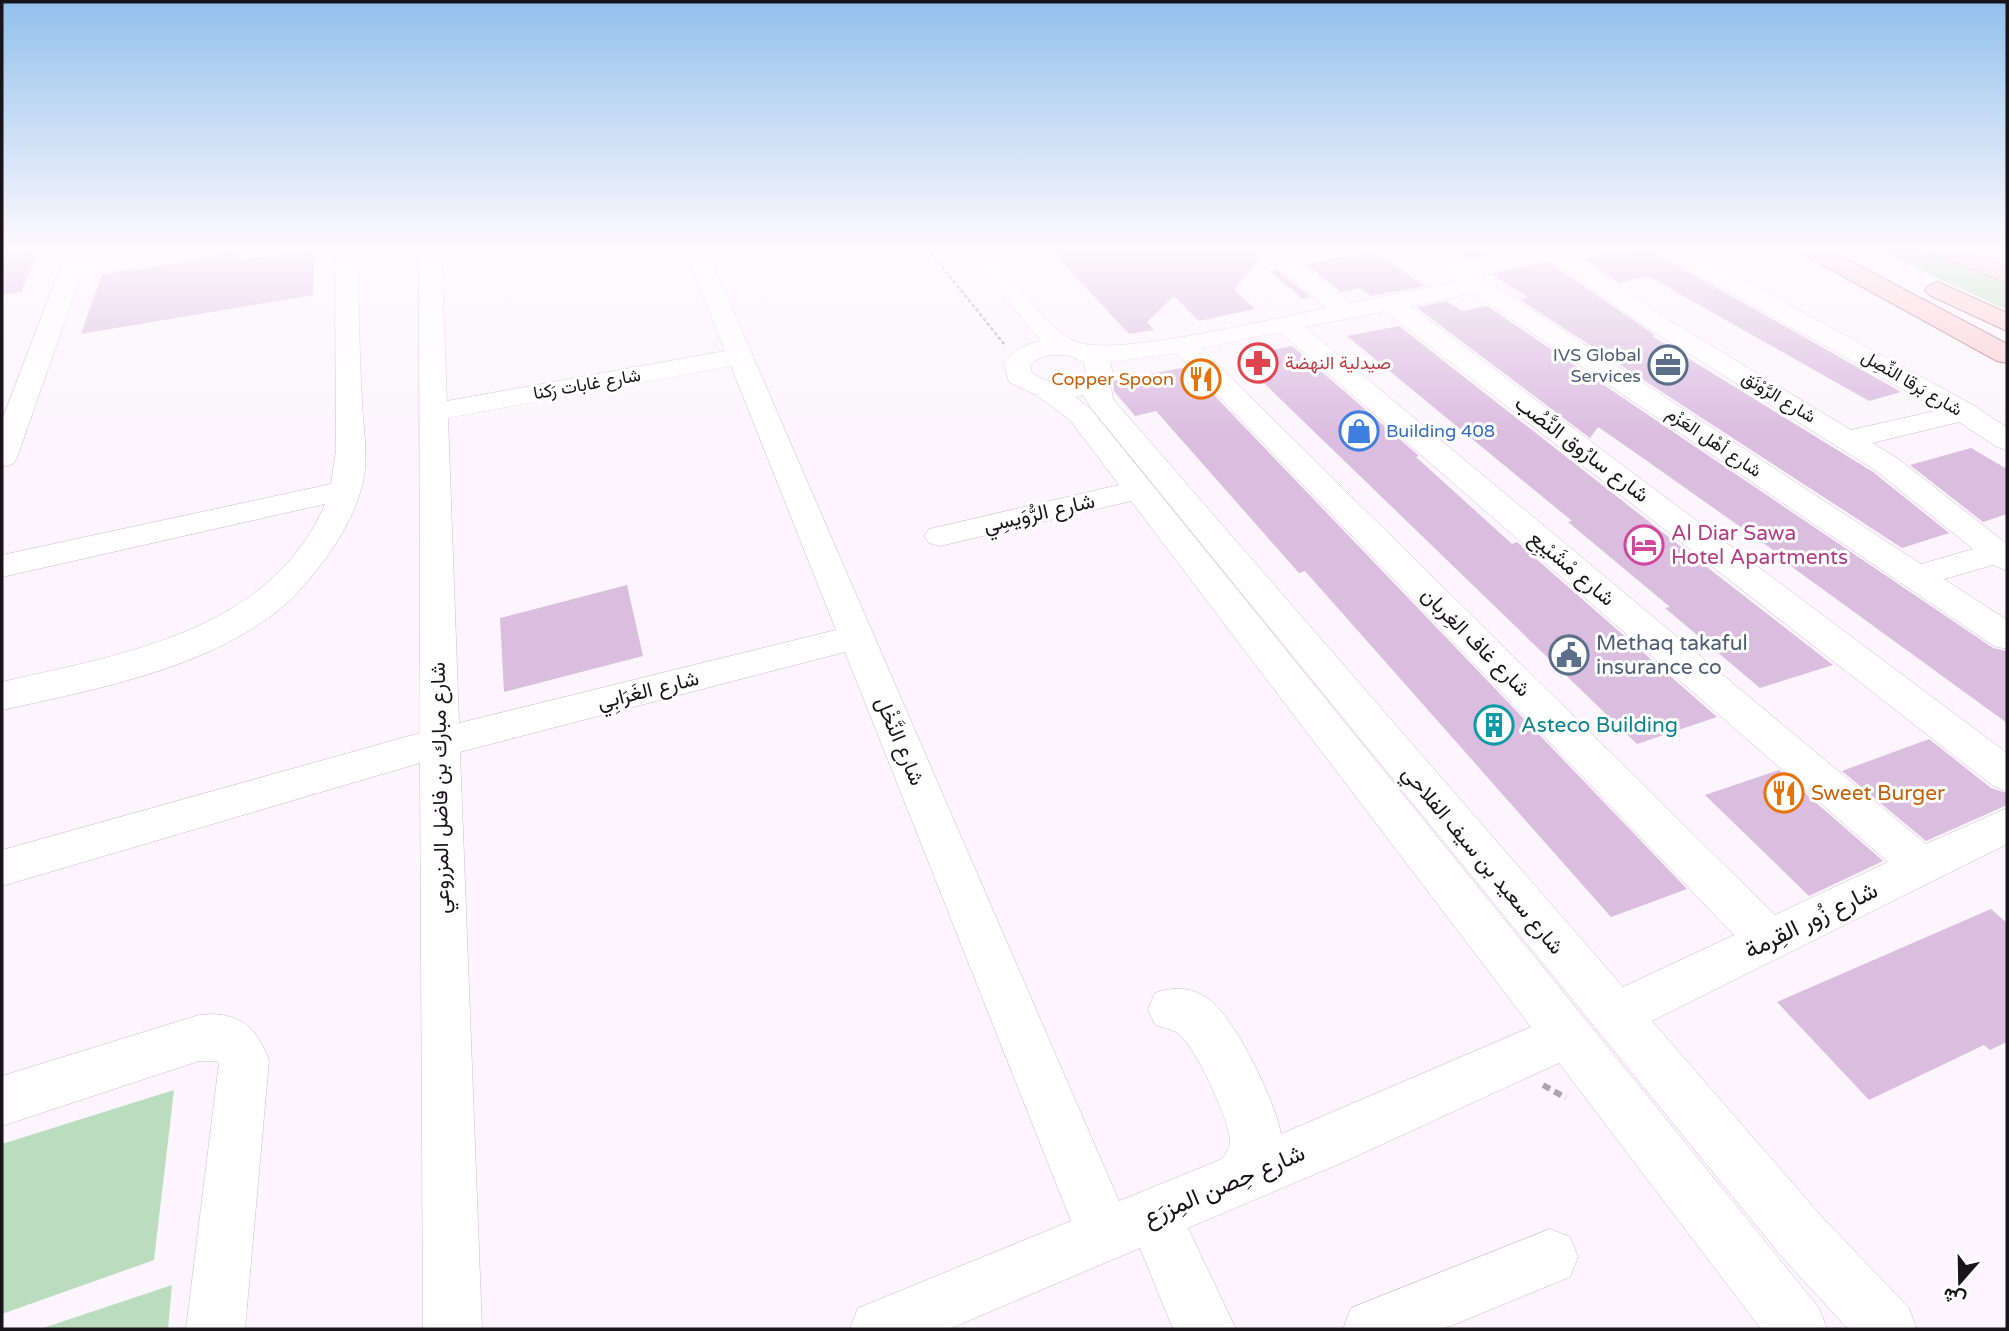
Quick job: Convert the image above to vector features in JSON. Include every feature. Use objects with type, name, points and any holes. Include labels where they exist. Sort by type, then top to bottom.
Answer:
[{"type":"main road","points":[[1924,310],[2007,355]]},
{"type":"main road","points":[[1980,310],[2007,323]]},
{"type":"street","points":[[2,458],[56,310]]},
{"type":"street","points":[[2,696],[165,655],[199,643],[249,615],[270,600],[303,569],[327,532],[345,490],[351,445],[348,310]]},
{"type":"street","name":"شارع مبارك بن فاضل المزروعي","points":[[431,310],[452,1329]]},
{"type":"street","name":"شارع النَّخْل","points":[[721,310],[856,637],[1129,1225],[1194,1308],[1207,1329]]},
{"type":"street","name":"شارع سعيد بن سيف الفلاحي","points":[[1004,310],[1033,374],[1080,414],[1798,1329]]},
{"type":"street","name":"شارع سعيد بن سيف الفلاحي","points":[[1024,310],[1042,330],[1087,363],[1097,394],[1107,409],[1802,1237],[1888,1329]]},
{"type":"street","points":[[1087,363],[1074,389],[1033,374],[1040,349],[1087,363],[1131,358],[1170,347],[1355,310]]},
{"type":"street","name":"شارع سارُوق النَّصُب","points":[[1399,310],[2007,775]]},
{"type":"street","name":"شارع أهْل العَزْم","points":[[1515,310],[2007,637]]},
{"type":"street","name":"شارع الرَّوْنَق","points":[[1638,310],[1850,439],[1923,492],[2003,556]]},
{"type":"street","name":"شارع بَرقا النِّصِل","points":[[1782,310],[1916,383],[2007,441]]},
{"type":"street","name":"شارع مْشَيْبِع","points":[[1286,324],[1922,866]]},
{"type":"street","name":"شارع غاف الغِربان","points":[[1170,347],[1769,940]]},
{"type":"street","name":"شارع غابات رَكنا","points":[[433,412],[740,356]]},
{"type":"street","points":[[1850,439],[1965,412]]},
{"type":"street","points":[[2,566],[345,490]]},
{"type":"street","name":"شارع الرُّوَيسِي","points":[[940,536],[1138,490]]},
{"type":"street","name":"شارع الرَّوْنَق","points":[[1916,576],[2003,556]]},
{"type":"street","name":"شارع الغَرَابِي","points":[[2,868],[439,743],[856,637]]},
{"type":"street","name":"شارع زُور القِرمة","points":[[1615,1015],[2007,825]]},
{"type":"street","points":[[1241,1178],[1255,1155],[1257,1142],[1252,1115],[1188,1002],[1279,1126],[1300,1140],[1312,1143],[1328,1142]]},
{"type":"street","name":"شارع حِصن المِزرَع","points":[[879,1329],[1328,1142],[1567,1035]]},
{"type":"street","points":[[2,1101],[199,1038],[230,1040],[239,1048],[244,1060],[216,1329]]},
{"type":"street","points":[[1372,1329],[1550,1257]]},
{"type":"green space","points":[[174,1090],[154,1260],[2,1314],[2,1144]]},
{"type":"green space","points":[[172,1285],[168,1329],[40,1329]]},
{"type":"building","points":[[89,310],[223,310],[81,334]]},
{"type":"building","points":[[1107,310],[1159,310],[1147,322],[1154,330],[1129,334]]},
{"type":"building","points":[[1188,310],[1250,310],[1199,321]]},
{"type":"building","points":[[1420,310],[1493,310],[1993,648],[2007,651],[2007,723],[1773,553],[1776,552],[1598,427],[1590,438]]},
{"type":"building","points":[[1536,310],[1619,310],[1655,335],[1652,336],[1873,472],[1949,533],[1902,548]]},
{"type":"building","points":[[1708,310],[1756,310],[1901,392],[1869,401]]},
{"type":"building","points":[[1399,326],[1833,665],[1760,688],[1665,608],[1670,607],[1568,522],[1572,521],[1347,336]]},
{"type":"building","points":[[1292,346],[1419,456],[1416,457],[1512,544],[1517,542],[1717,717],[1637,744],[1237,357]]},
{"type":"building","points":[[1187,367],[1687,889],[1611,917],[1305,571],[1299,573],[1156,411],[1135,416],[1114,391],[1113,381]]},
{"type":"building","points":[[1971,448],[2007,469],[2007,514],[1983,522],[1910,465]]},
{"type":"building","points":[[627,585],[643,656],[504,692],[500,618]]},
{"type":"building","points":[[1929,739],[1991,788],[2007,793],[2007,805],[1926,841],[1842,771]]},
{"type":"building","points":[[1779,770],[1883,861],[1809,896],[1705,795]]},
{"type":"building","points":[[1991,909],[2007,923],[2007,1042],[1990,1050],[1984,1045],[1869,1100],[1777,1002]]},
{"type":"place","name":"صيدلية النهضة","points":[[1258,363]]},
{"type":"place","name":"IVS Global Services","points":[[1668,365]]},
{"type":"place","name":"Copper Spoon","points":[[1201,379]]},
{"type":"place","name":"Building 408","points":[[1359,431]]},
{"type":"place","name":"Al Diar Sawa Hotel Apartments","points":[[1644,545]]},
{"type":"place","name":"Methaq takaful insurance co","points":[[1569,655]]},
{"type":"place","name":"Asteco Building","points":[[1494,725]]},
{"type":"place","name":"Sweet Burger","points":[[1784,793]]}]
